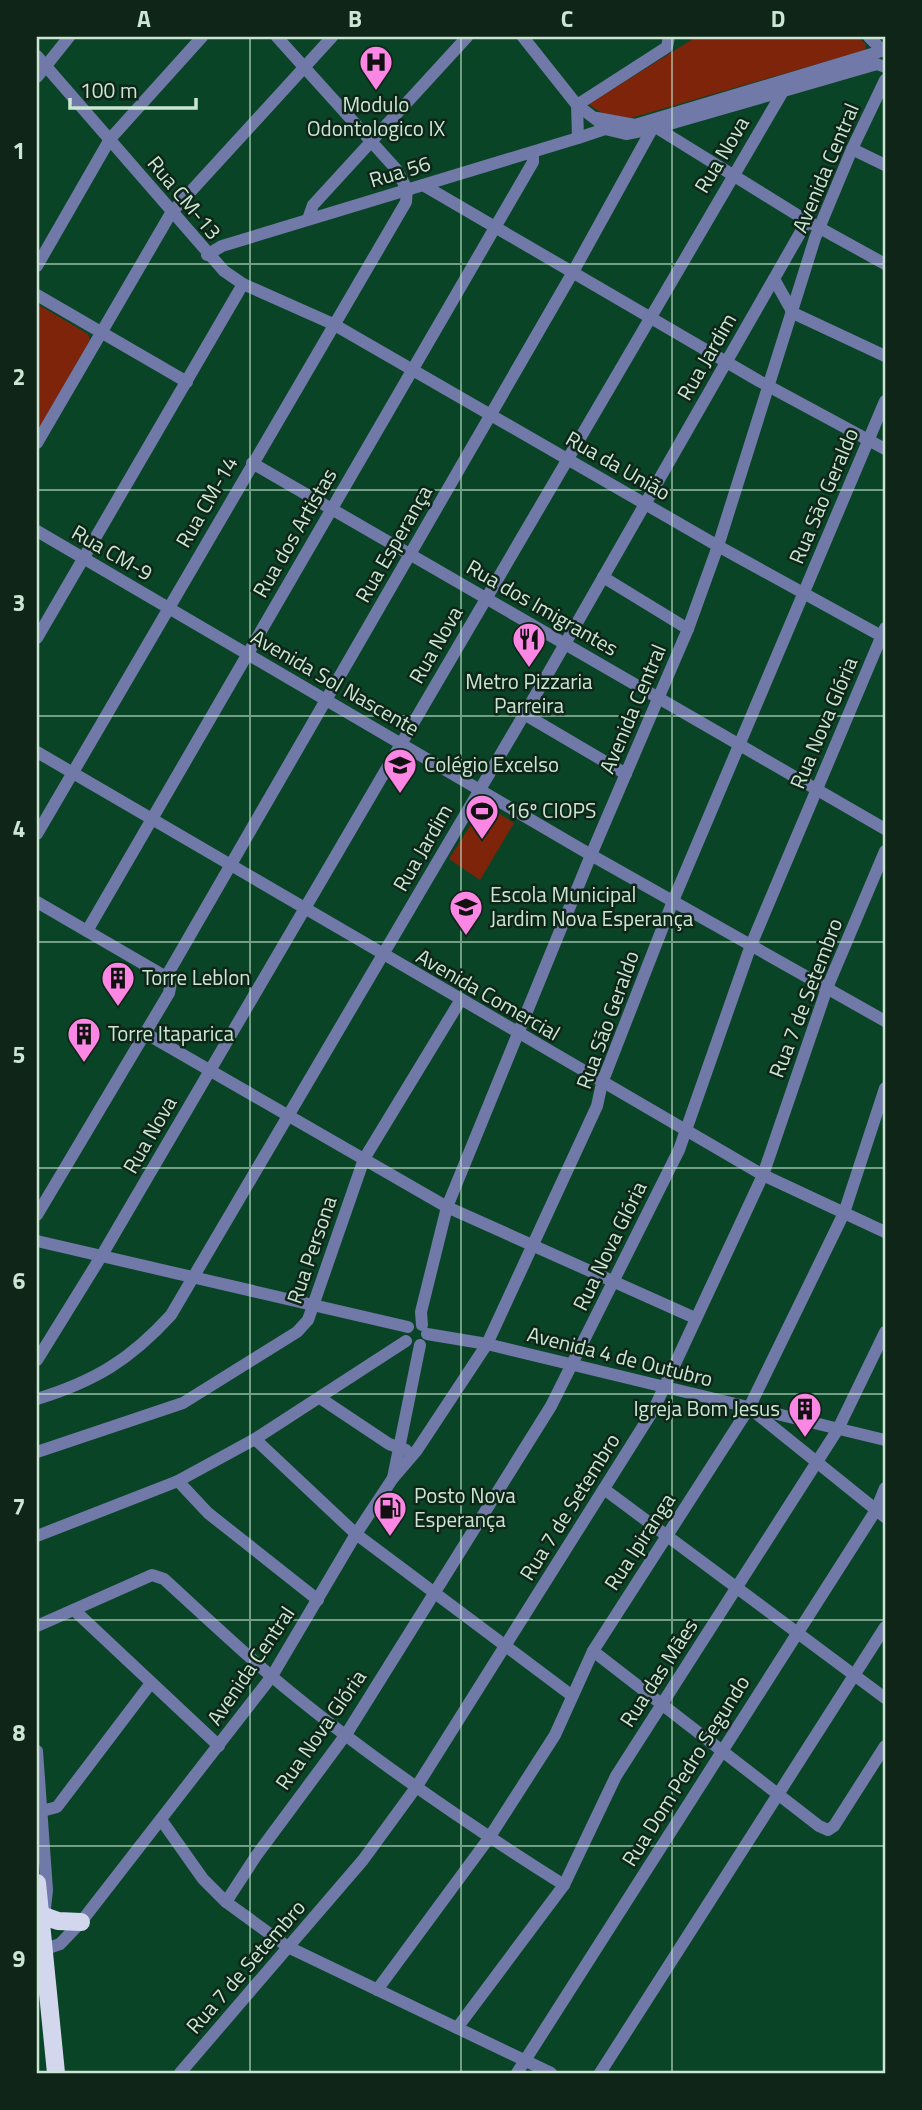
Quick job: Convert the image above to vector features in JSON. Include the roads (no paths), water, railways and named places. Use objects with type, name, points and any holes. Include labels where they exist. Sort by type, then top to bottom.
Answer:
[{"type":"highway","points":[[37,1883],[41,1914],[41,1952],[57,2073]]},
{"type":"highway","points":[[41,1914],[58,1921],[81,1922]]},
{"type":"street","points":[[37,77],[40,60],[69,37]]},
{"type":"street","points":[[37,266],[110,139],[202,37]]},
{"type":"street","points":[[277,37],[396,169],[407,189]]},
{"type":"street","points":[[37,443],[171,213],[332,37]]},
{"type":"street","points":[[308,219],[313,205],[467,37]]},
{"type":"street","points":[[523,37],[577,104],[604,123]]},
{"type":"street","points":[[577,104],[667,47],[669,37]]},
{"type":"street","points":[[869,37],[884,50]]},
{"type":"street","name":"Rua 56","points":[[206,255],[222,246],[308,219],[533,153],[578,138],[604,123],[635,125],[884,50]]},
{"type":"street","name":"Rua CM-13","points":[[40,60],[206,255],[243,284],[333,324]]},
{"type":"street","name":"Rua 56","points":[[604,123],[629,134],[654,129],[877,64],[885,66]]},
{"type":"street","name":"Avenida Central","points":[[41,1952],[60,1944],[81,1922],[272,1676],[356,1534],[393,1478],[411,1402],[416,1332],[447,1207],[591,855],[688,629],[718,546],[820,229],[852,149],[885,80]]},
{"type":"street","name":"Rua Nova","points":[[37,1360],[102,1255],[782,93]]},
{"type":"street","points":[[577,104],[578,138]]},
{"type":"street","points":[[654,129],[820,229],[885,264]]},
{"type":"street","name":"Rua Esperança","points":[[37,1215],[145,1032],[169,980],[230,865],[654,129]]},
{"type":"street","points":[[852,149],[885,165]]},
{"type":"street","name":"Rua dos Artistas","points":[[87,931],[533,162],[533,153]]},
{"type":"street","points":[[423,185],[768,386],[885,449]]},
{"type":"street","name":"Rua CM-14","points":[[37,834],[406,202],[407,189]]},
{"type":"street","name":"Rua Jardim","points":[[37,1399],[68,1390],[106,1372],[142,1347],[171,1315],[480,790],[807,221]]},
{"type":"street","points":[[774,279],[793,313],[885,356]]},
{"type":"street","points":[[37,638],[243,284]]},
{"type":"street","points":[[37,295],[187,382]]},
{"type":"street","name":"Rua da União","points":[[333,324],[718,546],[884,634]]},
{"type":"street","name":"Rua São Geraldo","points":[[393,1478],[417,1450],[487,1345],[597,1106],[602,1083],[673,901],[885,401]]},
{"type":"street","name":"Rua dos Imigrantes","points":[[252,463],[885,829]]},
{"type":"street","name":"Rua CM-9","points":[[37,531],[168,608]]},
{"type":"street","points":[[603,577],[688,629]]},
{"type":"street","name":"Avenida Sol Nascente","points":[[168,608],[591,855],[885,1021]]},
{"type":"street","name":"Rua Nova Glória","points":[[226,1902],[256,1856],[346,1733],[551,1406],[573,1365],[679,1150],[751,945],[884,634]]},
{"type":"street","points":[[524,714],[626,774]]},
{"type":"street","name":"Avenida Comercial","points":[[37,752],[460,1001],[763,1175],[885,1233]]},
{"type":"street","name":"Rua 7 de Setembro","points":[[180,2073],[363,1860],[416,1786],[654,1409],[763,1175],[827,988],[885,851]]},
{"type":"street","points":[[37,902],[169,980]]},
{"type":"street","name":"Rua Persona","points":[[37,1452],[183,1403],[298,1332],[308,1320],[364,1159],[460,1001]]},
{"type":"street","points":[[145,1032],[447,1207],[695,1318]]},
{"type":"street","name":"Rua Ipiranga","points":[[377,1990],[489,1838],[555,1735],[593,1651],[749,1408],[844,1213],[885,1088]]},
{"type":"street","name":"Avenida 4 de Outubro","points":[[37,1241],[314,1303],[416,1332],[487,1345],[885,1440]]},
{"type":"street","points":[[37,1535],[178,1481],[255,1439],[416,1332]]},
{"type":"street","name":"Rua das Mães","points":[[457,2028],[564,1885],[616,1776],[838,1429],[885,1332]]},
{"type":"street","points":[[320,1398],[401,1449],[417,1450]]},
{"type":"street","points":[[749,1408],[881,1513]]},
{"type":"street","points":[[255,1439],[356,1534],[571,1695]]},
{"type":"street","points":[[178,1481],[208,1513],[318,1600]]},
{"type":"street","name":"Rua Dom Pedro Segundo","points":[[517,2073],[797,1633],[881,1513],[885,1488]]},
{"type":"street","points":[[604,1489],[885,1698]]},
{"type":"street","points":[[37,1626],[152,1575],[164,1579],[272,1676],[346,1733],[489,1838],[564,1885]]},
{"type":"street","points":[[74,1610],[219,1746]]},
{"type":"street","points":[[600,2073],[885,1627]]},
{"type":"street","points":[[593,1651],[819,1826],[828,1830],[834,1826],[885,1746]]},
{"type":"street","points":[[42,1811],[57,1807],[151,1683]]},
{"type":"street","points":[[37,1751],[47,1890],[46,1903],[41,1914]]},
{"type":"street","points":[[162,1821],[203,1879],[226,1902],[288,1947],[551,2073]]},
{"type":"place","name":"Modulo Odontologico IX","points":[[376,92]]},
{"type":"place","name":"Metro Pizzaria Parreira","points":[[529,669]]},
{"type":"place","name":"Colégio Excelso","points":[[400,795]]},
{"type":"place","name":"16º CIOPS","points":[[482,841]]},
{"type":"place","name":"Escola Municipal Jardim Nova Esperança","points":[[466,937]]},
{"type":"place","name":"Torre Leblon","points":[[118,1008]]},
{"type":"place","name":"Torre Itaparica","points":[[84,1064]]},
{"type":"place","name":"Igreja Bom Jesus","points":[[805,1439]]},
{"type":"place","name":"Posto Nova Esperança","points":[[390,1538]]}]
